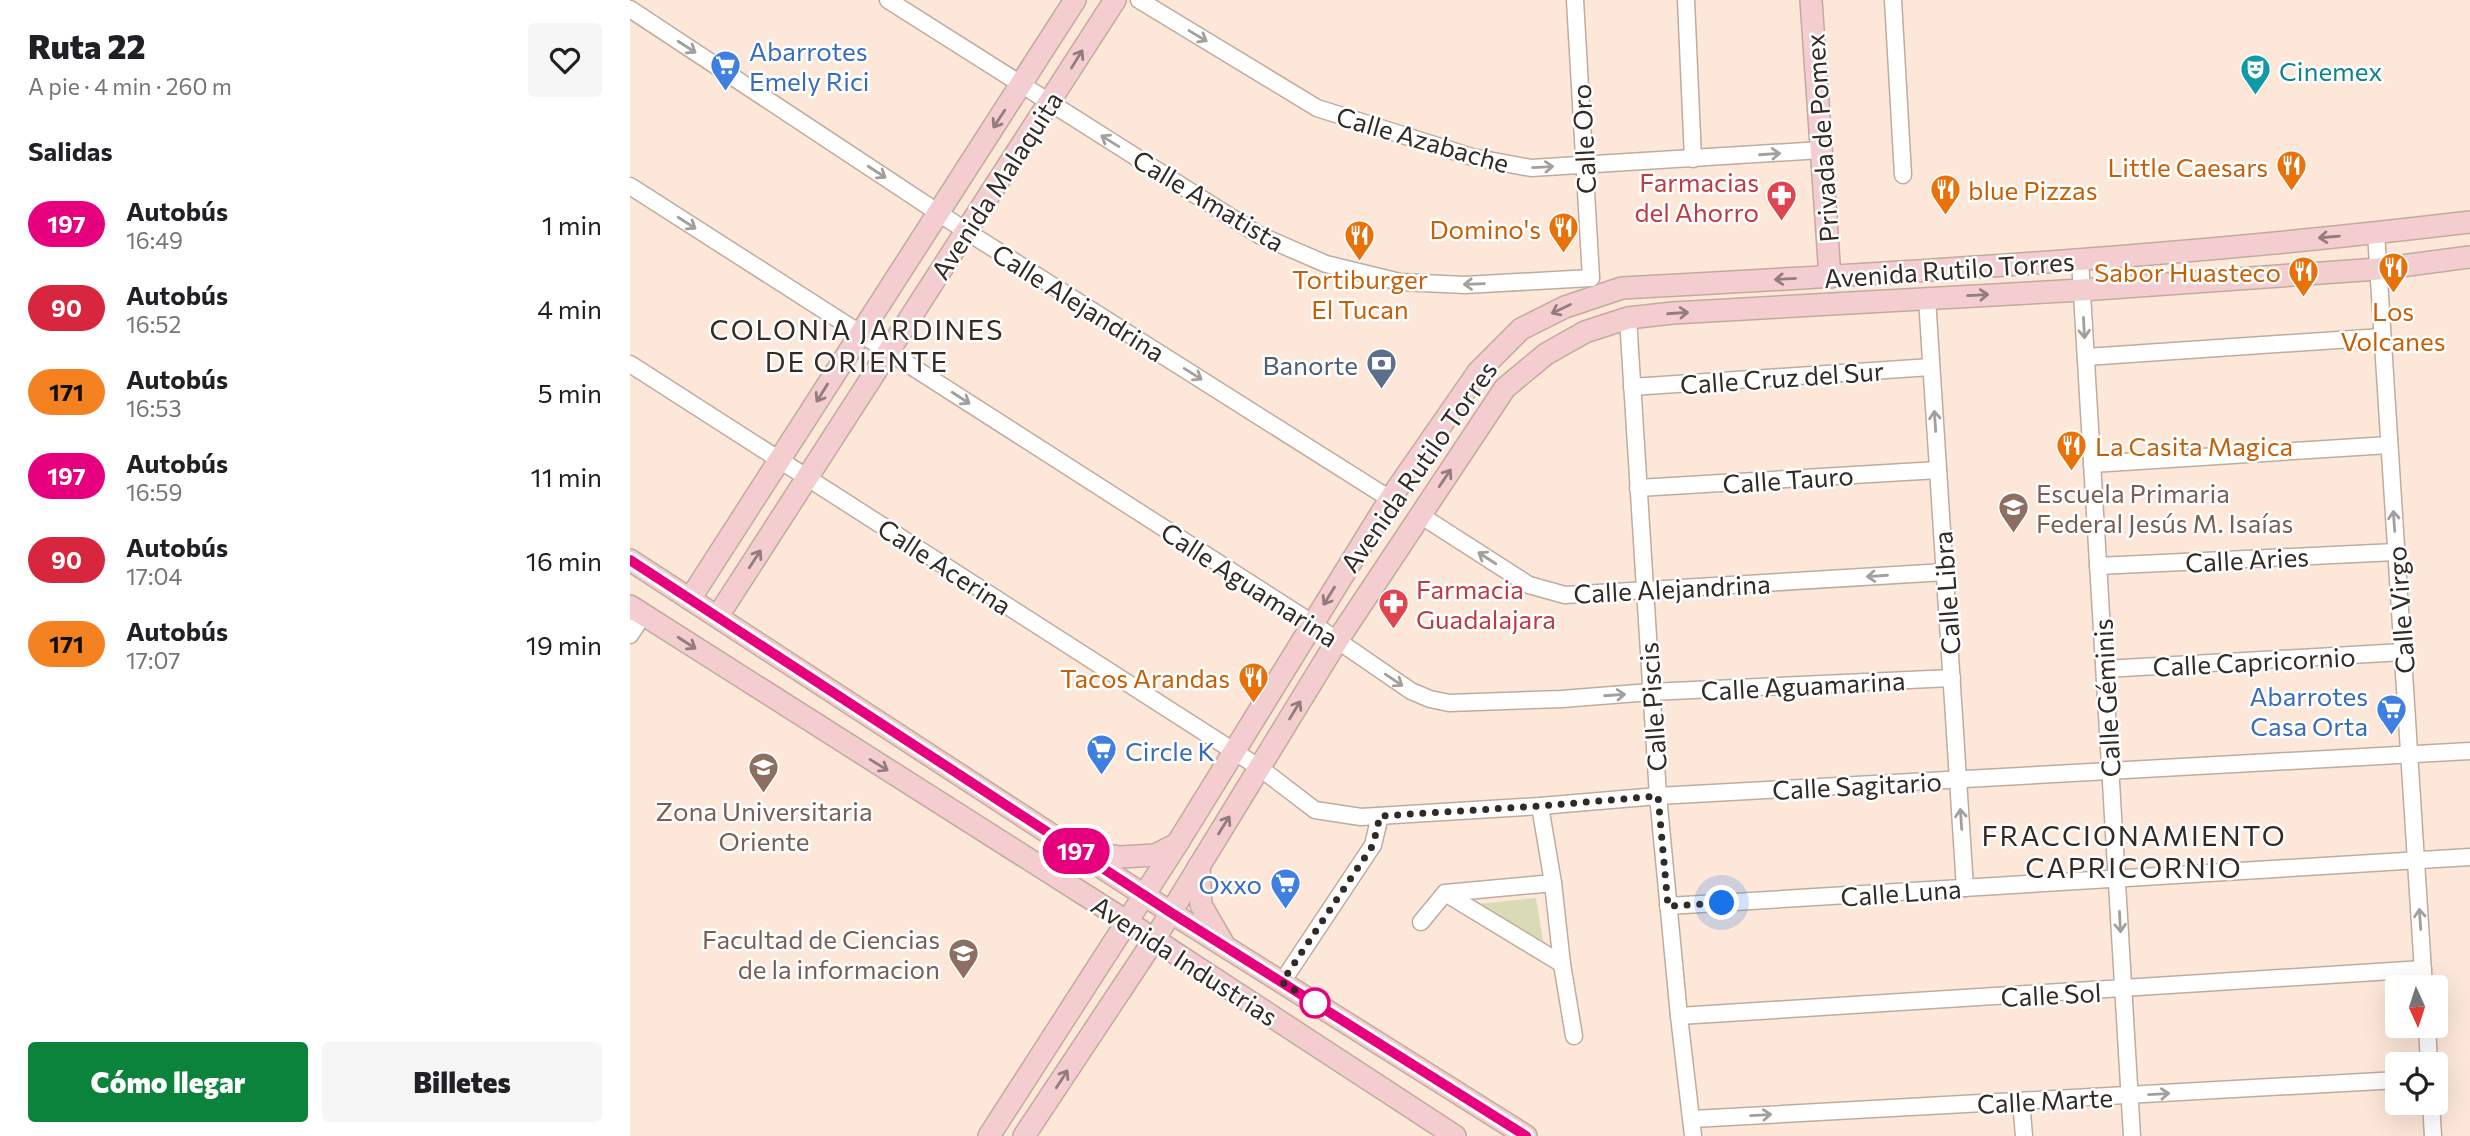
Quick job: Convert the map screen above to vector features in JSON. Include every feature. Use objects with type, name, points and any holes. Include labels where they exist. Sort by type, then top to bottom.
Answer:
[{"type":"main road","name":"Avenida Malaquita","points":[[690,598],[1075,0]]},
{"type":"main road","name":"Avenida Malaquita","points":[[718,616],[1115,0]]},
{"type":"main road","name":"Privada de Pomex","points":[[1811,0],[1830,277]]},
{"type":"main road","name":"Avenida Rutilo Torres","points":[[989,1136],[1177,844],[1390,499],[1478,372],[1521,329],[1566,306],[1596,285],[1622,288],[2080,260],[2470,222]]},
{"type":"main road","name":"Avenida Rutilo Torres","points":[[1024,1136],[1154,940],[1337,641],[1420,515],[1505,388],[1546,354],[1585,332],[1628,318],[1673,313],[2082,290],[2378,269],[2470,257]]},
{"type":"main road","name":"Avenida Industrias","points":[[630,560],[1170,912],[1526,1136]]},
{"type":"main road","name":"Avenida Industrias","points":[[637,611],[1126,921],[1455,1136]]},
{"type":"main road","points":[[1076,850],[1121,857],[1155,855],[1177,844]]},
{"type":"main road","points":[[1199,865],[1200,905],[1224,944]]},
{"type":"street","name":"Calle Amatista","points":[[888,0],[1259,235],[1326,264],[1400,282],[1596,285]]},
{"type":"street","name":"Calle Azabache","points":[[1139,0],[1317,108],[1472,157],[1531,168],[1821,150]]},
{"type":"street","name":"Calle Oro","points":[[1576,0],[1585,166],[1596,285]]},
{"type":"street","points":[[1686,0],[1693,159]]},
{"type":"street","points":[[1893,0],[1903,175]]},
{"type":"street","name":"Calle Alejandrina","points":[[630,9],[966,231],[1390,499]]},
{"type":"street","name":"Calle Aguamarina","points":[[630,186],[1311,623],[1411,691],[1430,699],[1449,703],[1562,699],[1650,692],[1952,678]]},
{"type":"street","name":"Calle Virgo","points":[[2376,233],[2423,975]]},
{"type":"street","name":"Calle Géminis","points":[[2080,260],[2132,1136]]},
{"type":"street","name":"Calle Libra","points":[[1927,298],[1965,888]]},
{"type":"street","name":"Calle Piscis","points":[[1628,318],[1658,796],[1693,1136]]},
{"type":"street","points":[[2086,357],[2382,337]]},
{"type":"street","name":"Calle Acerina","points":[[630,364],[1259,768]]},
{"type":"street","name":"Calle Cruz del Sur","points":[[1632,387],[1931,367]]},
{"type":"street","points":[[2092,464],[2389,445]]},
{"type":"street","name":"Calle Tauro","points":[[1638,488],[1938,470]]},
{"type":"street","name":"Calle Alejandrina","points":[[1420,515],[1529,585],[1565,595],[1945,572]]},
{"type":"street","name":"Calle Aries","points":[[2098,566],[2396,552]]},
{"type":"street","points":[[630,635],[637,611]]},
{"type":"street","name":"Calle Capricornio","points":[[2105,669],[2403,652]]},
{"type":"street","name":"Calle Sagitario","points":[[1259,768],[1315,810],[1361,817],[1658,796],[2470,751]]},
{"type":"street","points":[[1540,806],[1574,1037]]},
{"type":"street","points":[[1282,982],[1373,845],[1380,816]]},
{"type":"street","name":"Calle Luna","points":[[1668,906],[2470,857]]},
{"type":"street","points":[[1421,922],[1445,893],[1553,883]]},
{"type":"street","points":[[1445,893],[1562,964]]},
{"type":"street","name":"Calle Sol","points":[[1679,1016],[2423,969]]},
{"type":"street","name":"Calle Marte","points":[[1692,1119],[2385,1081]]},
{"type":"street","points":[[2021,1101],[2024,1136]]},
{"type":"street","points":[[2432,1115],[2433,1136]]},
{"type":"green space","points":[[1536,898],[1543,941],[1478,904]]},
{"type":"bus line","name":"197","points":[[630,560],[1170,912],[1526,1136]]},
{"type":"place","name":"Abarrotes Emely Rici","points":[[726,92]]},
{"type":"place","name":"Cinemex","points":[[2256,97]]},
{"type":"place","name":"Little Caesars","points":[[2291,193]]},
{"type":"place","name":"blue Pizzas","points":[[1945,216]]},
{"type":"place","name":"Farmacias del Ahorro","points":[[1782,223]]},
{"type":"place","name":"Domino's","points":[[1564,255]]},
{"type":"place","name":"Tortiburger El Tucan","points":[[1360,262]]},
{"type":"place","name":"Los Volcanes","points":[[2393,294]]},
{"type":"place","name":"Sabor Huasteco","points":[[2304,298]]},
{"type":"place","name":"Banorte","points":[[1381,391]]},
{"type":"place","name":"La Casita Magica","points":[[2072,472]]},
{"type":"place","name":"Escuela Primaria Federal Jesús M. Isaías","points":[[2013,534]]},
{"type":"place","name":"Farmacia Guadalajara","points":[[1393,630]]},
{"type":"place","name":"Tacos Arandas","points":[[1253,704]]},
{"type":"place","name":"Abarrotes Casa Orta","points":[[2391,737]]},
{"type":"place","name":"Circle K","points":[[1102,777]]},
{"type":"place","name":"Zona Universitaria Oriente","points":[[764,794]]},
{"type":"place","name":"Oxxo","points":[[1285,910]]},
{"type":"place","name":"Facultad de Ciencias de la informacion","points":[[963,980]]},
{"type":"district","name":"COLONIA JARDINES DE ORIENTE","points":[[857,345]]},
{"type":"district","name":"FRACCIONAMIENTO CAPRICORNIO","points":[[2134,851]]},
{"type":"route","points":[[1315,1003],[1326,1010],[1282,982],[1373,845],[1380,816],[1658,796],[1668,906],[1722,903]]}]
